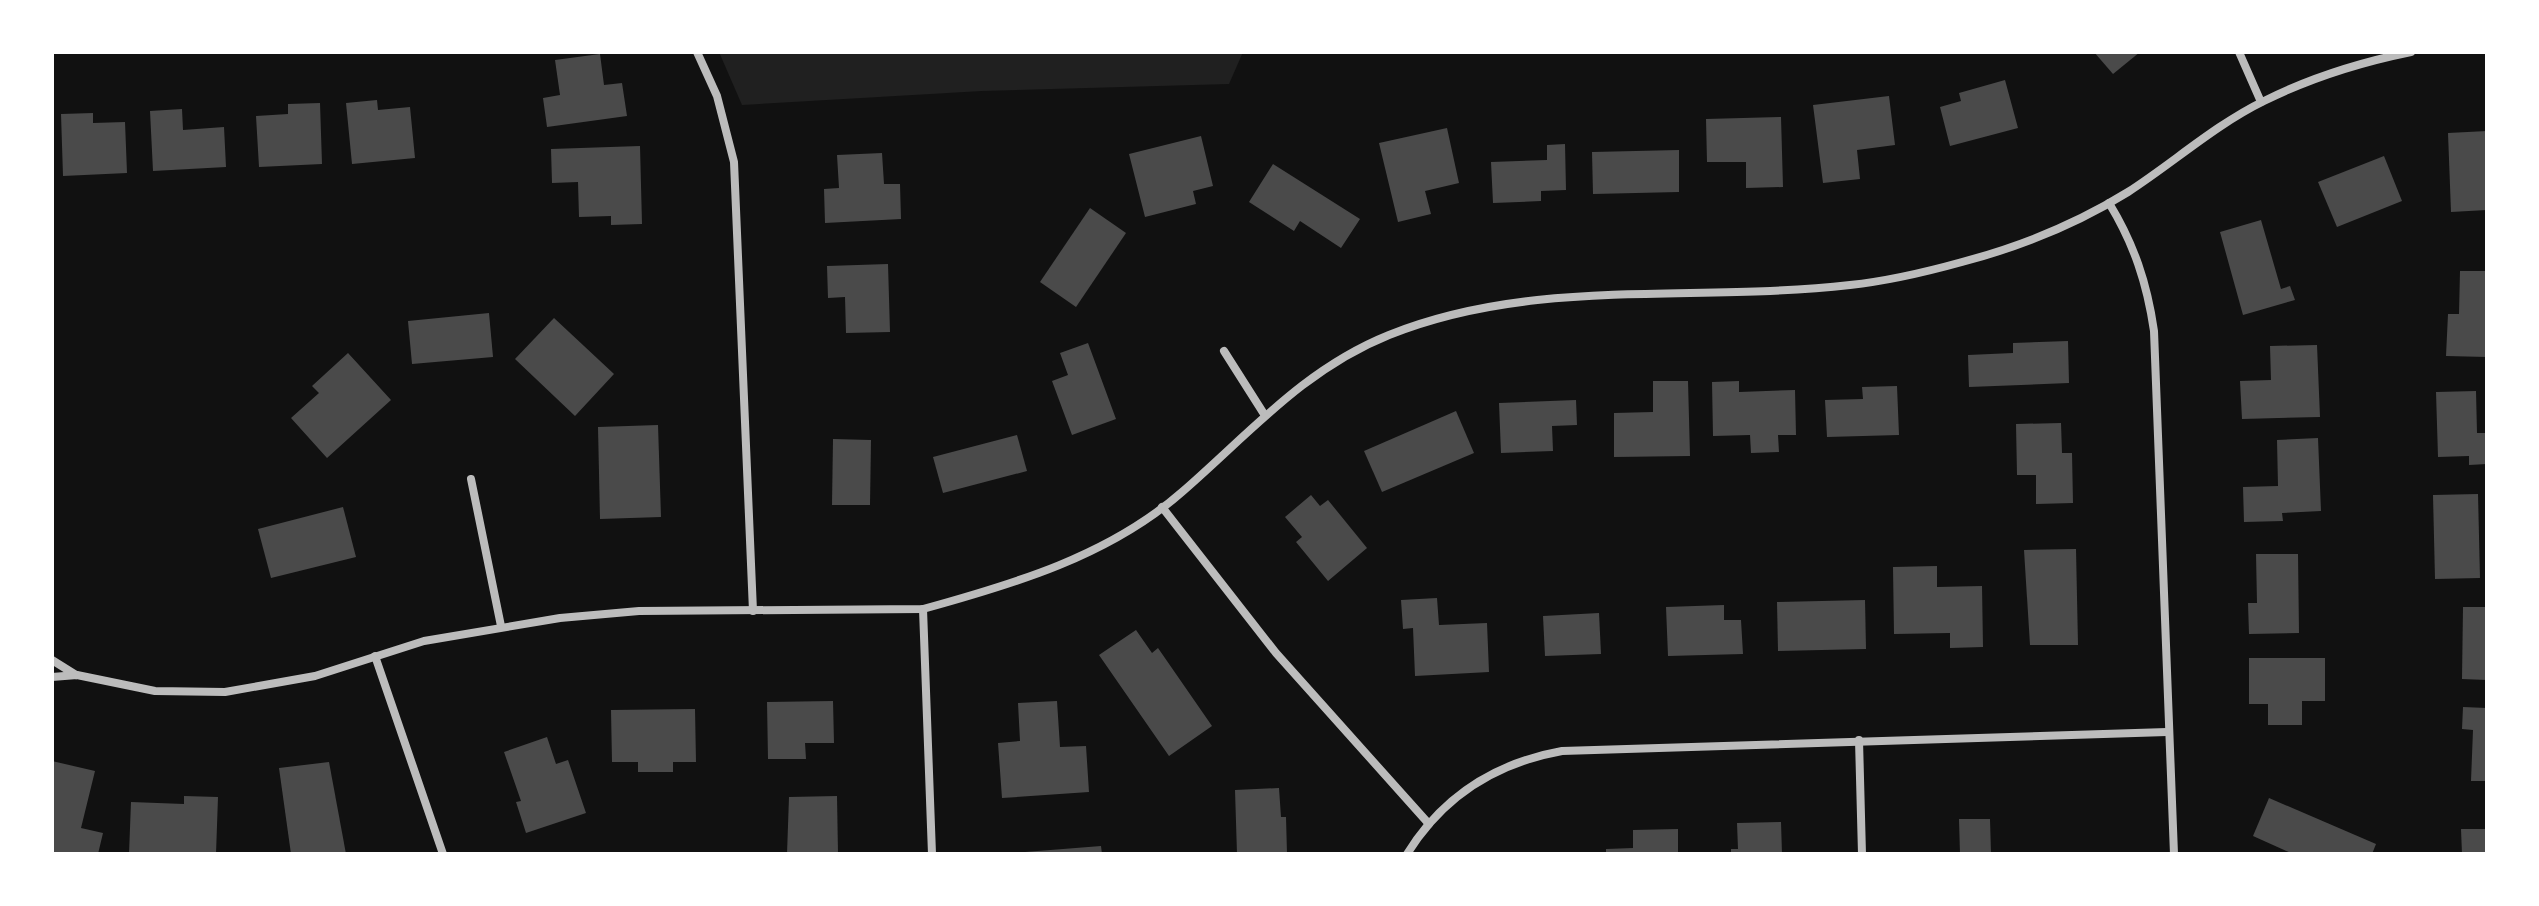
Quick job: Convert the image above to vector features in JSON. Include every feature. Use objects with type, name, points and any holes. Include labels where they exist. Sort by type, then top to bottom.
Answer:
[{"type":"street","points":[[697,52],[717,96],[734,162],[753,611]]},
{"type":"street","points":[[2239,52],[2261,102]]},
{"type":"street","points":[[52,677],[77,675],[155,691],[225,692],[315,676],[424,641],[501,626],[639,611],[923,609],[1044,572],[1126,531],[1162,507],[1264,414],[1333,363],[1386,336],[1444,315],[1496,304],[1573,297],[1805,288],[1898,278],[1967,261],[2078,220],[2109,203],[2261,102],[2305,84],[2411,52]]},
{"type":"street","points":[[2109,203],[2134,248],[2148,289],[2154,331],[2174,854]]},
{"type":"street","points":[[1224,351],[1264,414]]},
{"type":"street","points":[[471,479],[501,626]]},
{"type":"street","points":[[1162,507],[1276,653],[1429,824]]},
{"type":"street","points":[[923,609],[932,854]]},
{"type":"street","points":[[375,656],[443,854]]},
{"type":"street","points":[[52,660],[77,675]]},
{"type":"street","points":[[1407,854],[1429,824],[1469,786],[1509,765],[1543,754],[1859,740],[2167,732]]},
{"type":"street","points":[[1859,740],[1862,854]]},
{"type":"shaded area","points":[[719,52],[1243,52],[1229,84],[982,91],[742,105]]},
{"type":"building","points":[[2094,52],[2140,52],[2113,74]]},
{"type":"building","points":[[600,54],[604,85],[622,83],[627,116],[547,127],[543,98],[560,95],[555,60]]},
{"type":"building","points":[[2005,80],[2018,128],[1950,146],[1940,107],[1961,101],[1959,93]]},
{"type":"building","points":[[1889,96],[1895,145],[1857,150],[1860,179],[1823,183],[1813,105]]},
{"type":"building","points":[[377,100],[378,110],[410,107],[415,158],[352,164],[346,103]]},
{"type":"building","points":[[320,103],[322,164],[259,167],[256,116],[288,114],[288,104]]},
{"type":"building","points":[[182,109],[183,130],[224,127],[226,167],[153,171],[150,111]]},
{"type":"building","points":[[93,113],[93,123],[125,122],[127,173],[63,176],[61,114]]},
{"type":"building","points":[[1781,117],[1783,187],[1746,188],[1746,162],[1707,162],[1706,119]]},
{"type":"building","points":[[1447,128],[1459,183],[1425,191],[1431,214],[1398,222],[1379,143]]},
{"type":"building","points":[[2487,131],[2487,210],[2451,212],[2448,133]]},
{"type":"building","points":[[1201,136],[1213,186],[1193,191],[1196,204],[1145,217],[1129,154]]},
{"type":"building","points":[[1565,144],[1566,190],[1541,191],[1541,201],[1493,203],[1491,162],[1547,160],[1547,145]]},
{"type":"building","points":[[640,146],[642,224],[611,225],[611,216],[579,217],[578,182],[552,183],[551,149]]},
{"type":"building","points":[[1679,150],[1679,192],[1593,194],[1592,152]]},
{"type":"building","points":[[882,153],[884,184],[900,184],[901,219],[825,223],[824,189],[839,188],[837,155]]},
{"type":"building","points":[[2384,156],[2402,201],[2337,227],[2318,182]]},
{"type":"building","points":[[1273,164],[1360,219],[1341,248],[1300,221],[1294,231],[1249,202]]},
{"type":"building","points":[[1090,208],[1126,233],[1076,307],[1040,282]]},
{"type":"building","points":[[2261,220],[2281,289],[2290,286],[2295,300],[2243,315],[2220,232]]},
{"type":"building","points":[[888,264],[890,332],[846,333],[845,297],[828,298],[827,266]]},
{"type":"building","points":[[2460,271],[2487,271],[2487,357],[2446,356],[2448,314],[2459,314]]},
{"type":"building","points":[[489,313],[493,357],[412,364],[408,321]]},
{"type":"building","points":[[554,318],[614,374],[575,416],[515,359]]},
{"type":"building","points":[[2068,341],[2069,383],[1969,387],[1968,355],[2013,353],[2013,343]]},
{"type":"building","points":[[1088,343],[1116,419],[1072,435],[1052,381],[1068,375],[1060,353]]},
{"type":"building","points":[[2317,345],[2320,417],[2242,419],[2240,381],[2271,380],[2270,346]]},
{"type":"building","points":[[348,353],[391,400],[327,458],[291,418],[319,393],[312,386]]},
{"type":"building","points":[[1653,381],[1688,381],[1690,456],[1614,457],[1614,413],[1653,412]]},
{"type":"building","points":[[1739,381],[1739,392],[1795,390],[1796,435],[1778,435],[1779,452],[1751,453],[1750,435],[1713,436],[1712,382]]},
{"type":"building","points":[[1897,386],[1899,435],[1827,437],[1825,400],[1863,399],[1862,387]]},
{"type":"building","points":[[2476,391],[2477,433],[2487,433],[2487,464],[2469,465],[2469,456],[2438,457],[2436,392]]},
{"type":"building","points":[[1576,400],[1577,425],[1552,426],[1553,451],[1501,453],[1499,403]]},
{"type":"building","points":[[1456,411],[1474,453],[1382,492],[1364,451]]},
{"type":"building","points":[[2061,423],[2062,453],[2072,453],[2073,503],[2036,504],[2036,475],[2017,475],[2016,424]]},
{"type":"building","points":[[658,425],[661,517],[600,519],[598,427]]},
{"type":"building","points":[[1017,435],[1027,471],[943,493],[933,457]]},
{"type":"building","points":[[2318,438],[2321,511],[2282,513],[2283,521],[2244,522],[2243,487],[2278,486],[2277,440]]},
{"type":"building","points":[[833,439],[871,440],[870,505],[832,505]]},
{"type":"building","points":[[2478,494],[2480,578],[2435,579],[2433,495]]},
{"type":"building","points":[[1311,495],[1320,506],[1328,500],[1367,548],[1328,581],[1296,542],[1302,537],[1285,517]]},
{"type":"building","points":[[343,507],[356,557],[271,578],[258,529]]},
{"type":"building","points":[[2076,549],[2078,645],[2030,645],[2024,550]]},
{"type":"building","points":[[2256,554],[2298,554],[2299,633],[2249,634],[2248,603],[2257,603]]},
{"type":"building","points":[[1937,566],[1937,587],[1982,586],[1983,647],[1950,648],[1950,633],[1894,634],[1893,567]]},
{"type":"building","points":[[1437,598],[1439,625],[1487,623],[1489,672],[1415,676],[1413,628],[1403,629],[1401,600]]},
{"type":"building","points":[[1865,600],[1866,649],[1778,651],[1777,602]]},
{"type":"building","points":[[1724,605],[1724,620],[1741,620],[1743,654],[1668,656],[1666,607]]},
{"type":"building","points":[[2463,607],[2487,607],[2487,680],[2462,679]]},
{"type":"building","points":[[1599,613],[1601,654],[1545,656],[1543,616]]},
{"type":"building","points":[[1136,630],[1152,653],[1158,648],[1212,726],[1169,756],[1099,655]]},
{"type":"building","points":[[2249,658],[2325,658],[2325,701],[2302,701],[2302,725],[2268,725],[2268,704],[2249,704]]},
{"type":"building","points":[[833,701],[834,743],[805,743],[806,759],[768,759],[767,702]]},
{"type":"building","points":[[1057,701],[1060,747],[1086,746],[1089,792],[1002,798],[998,743],[1020,741],[1018,703]]},
{"type":"building","points":[[2463,707],[2487,708],[2487,781],[2471,781],[2473,730],[2462,729]]},
{"type":"building","points":[[695,709],[696,762],[673,762],[673,772],[638,772],[638,762],[612,762],[611,710]]},
{"type":"building","points":[[547,737],[556,764],[568,760],[586,813],[526,833],[516,802],[521,801],[504,752]]},
{"type":"building","points":[[52,761],[95,771],[81,828],[103,833],[98,854],[52,854]]},
{"type":"building","points":[[329,762],[346,854],[291,854],[279,768]]},
{"type":"building","points":[[1279,788],[1281,817],[1286,817],[1287,854],[1237,854],[1235,790]]},
{"type":"building","points":[[184,796],[218,797],[216,854],[129,854],[131,802],[184,804]]},
{"type":"building","points":[[837,796],[838,854],[787,854],[789,797]]},
{"type":"building","points":[[2269,798],[2376,844],[2372,854],[2293,854],[2253,836]]},
{"type":"building","points":[[1959,819],[1990,819],[1991,854],[1960,854]]},
{"type":"building","points":[[1781,822],[1782,854],[1731,854],[1731,849],[1738,849],[1737,823]]},
{"type":"building","points":[[1678,829],[1678,854],[1606,854],[1606,849],[1633,848],[1633,830]]},
{"type":"building","points":[[2461,829],[2487,829],[2487,854],[2462,854]]},
{"type":"building","points":[[1101,846],[1102,854],[1025,854],[1025,852]]}]
